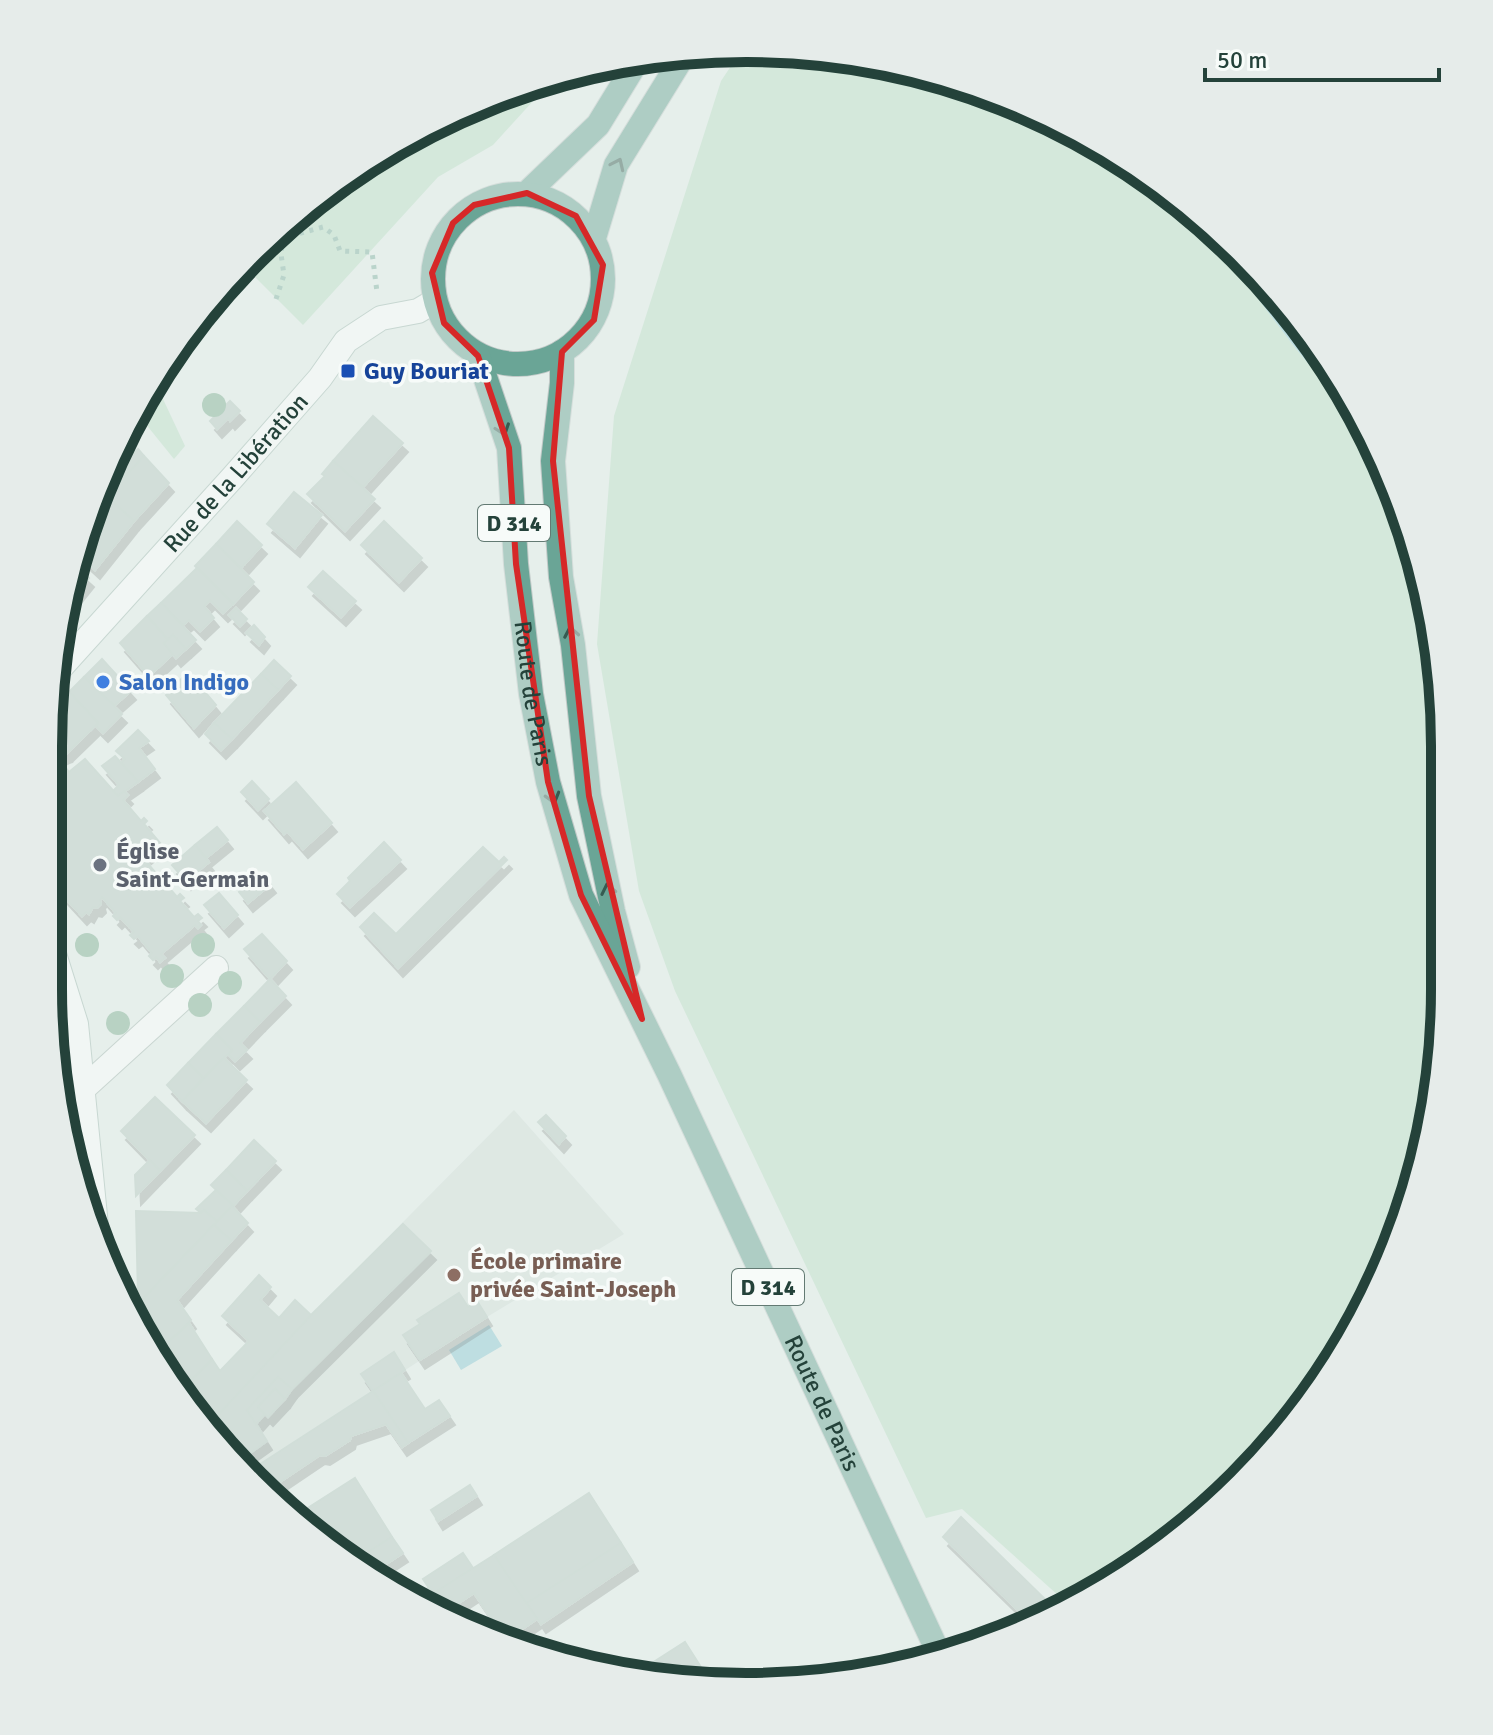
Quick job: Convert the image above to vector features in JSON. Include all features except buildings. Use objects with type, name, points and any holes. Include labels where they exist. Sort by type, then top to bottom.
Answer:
[{"type":"main road","points":[[594,238],[616,165],[677,66]]},
{"type":"main road","points":[[527,193],[598,125],[630,72]]},
{"type":"main road","points":[[527,193],[554,201],[576,216],[594,238],[603,265],[603,293],[594,320],[576,342],[553,358],[525,365],[501,364],[478,356],[459,342],[444,323],[435,301],[432,273],[439,246],[453,223],[474,205],[500,195],[527,193]]},
{"type":"main road","name":"Route de Paris","points":[[562,352],[562,383],[553,461],[561,577],[573,645],[589,796],[613,911],[642,1019]]},
{"type":"main road","name":"Route de Paris","points":[[478,356],[509,448],[516,564],[531,694],[548,782],[581,895],[936,1647]]},
{"type":"street","name":"Rue de la Libération","points":[[68,660],[253,455],[320,378],[346,341],[381,318],[418,311],[435,301]]},
{"type":"street","points":[[72,1093],[216,968]]},
{"type":"street","points":[[62,979],[76,1024],[72,1093],[84,1161]]},
{"type":"path","points":[[291,236],[323,227],[334,235],[340,251],[372,252],[381,318]]},
{"type":"path","points":[[276,299],[284,275],[282,244]]},
{"type":"highlighted area","points":[[527,193],[576,216],[603,265],[594,320],[562,352],[553,461],[589,796],[642,1019],[581,895],[548,782],[516,564],[509,448],[478,356],[444,323],[432,273],[453,223],[474,205]]},
{"type":"shaded area","name":"École primaire privée Saint-Joseph","points":[[514,1110],[624,1234],[487,1317],[256,1467],[216,1417],[311,1315]]},
{"type":"green space","points":[[733,62],[746,62],[836,68],[924,85],[967,98],[1049,133],[1127,177],[1163,203],[1233,264],[1332,393],[1360,444],[1395,526],[1418,613],[1430,702],[1430,1033],[1418,1122],[1395,1209],[1379,1250],[1339,1331],[1316,1369],[1261,1440],[1231,1473],[1163,1532],[1127,1558],[1060,1596],[962,1509],[926,1518],[675,991],[639,891],[597,644],[614,416],[721,81]]},
{"type":"green space","points":[[540,94],[493,145],[438,177],[303,325],[252,274],[262,262],[330,203],[366,177],[444,133]]},
{"type":"green space","points":[[160,393],[185,446],[174,459],[144,422]]},
{"type":"water","points":[[1229,260],[1290,330],[1332,393]]},
{"type":"water","points":[[489,1325],[502,1346],[461,1370],[449,1350]]},
{"type":"place","name":"Guy Bouriat","points":[[348,371]]},
{"type":"place","name":"Salon Indigo","points":[[103,682]]},
{"type":"place","name":"Église Saint-Germain","points":[[100,865]]},
{"type":"place","name":"École primaire privée Saint-Joseph","points":[[454,1275]]}]
